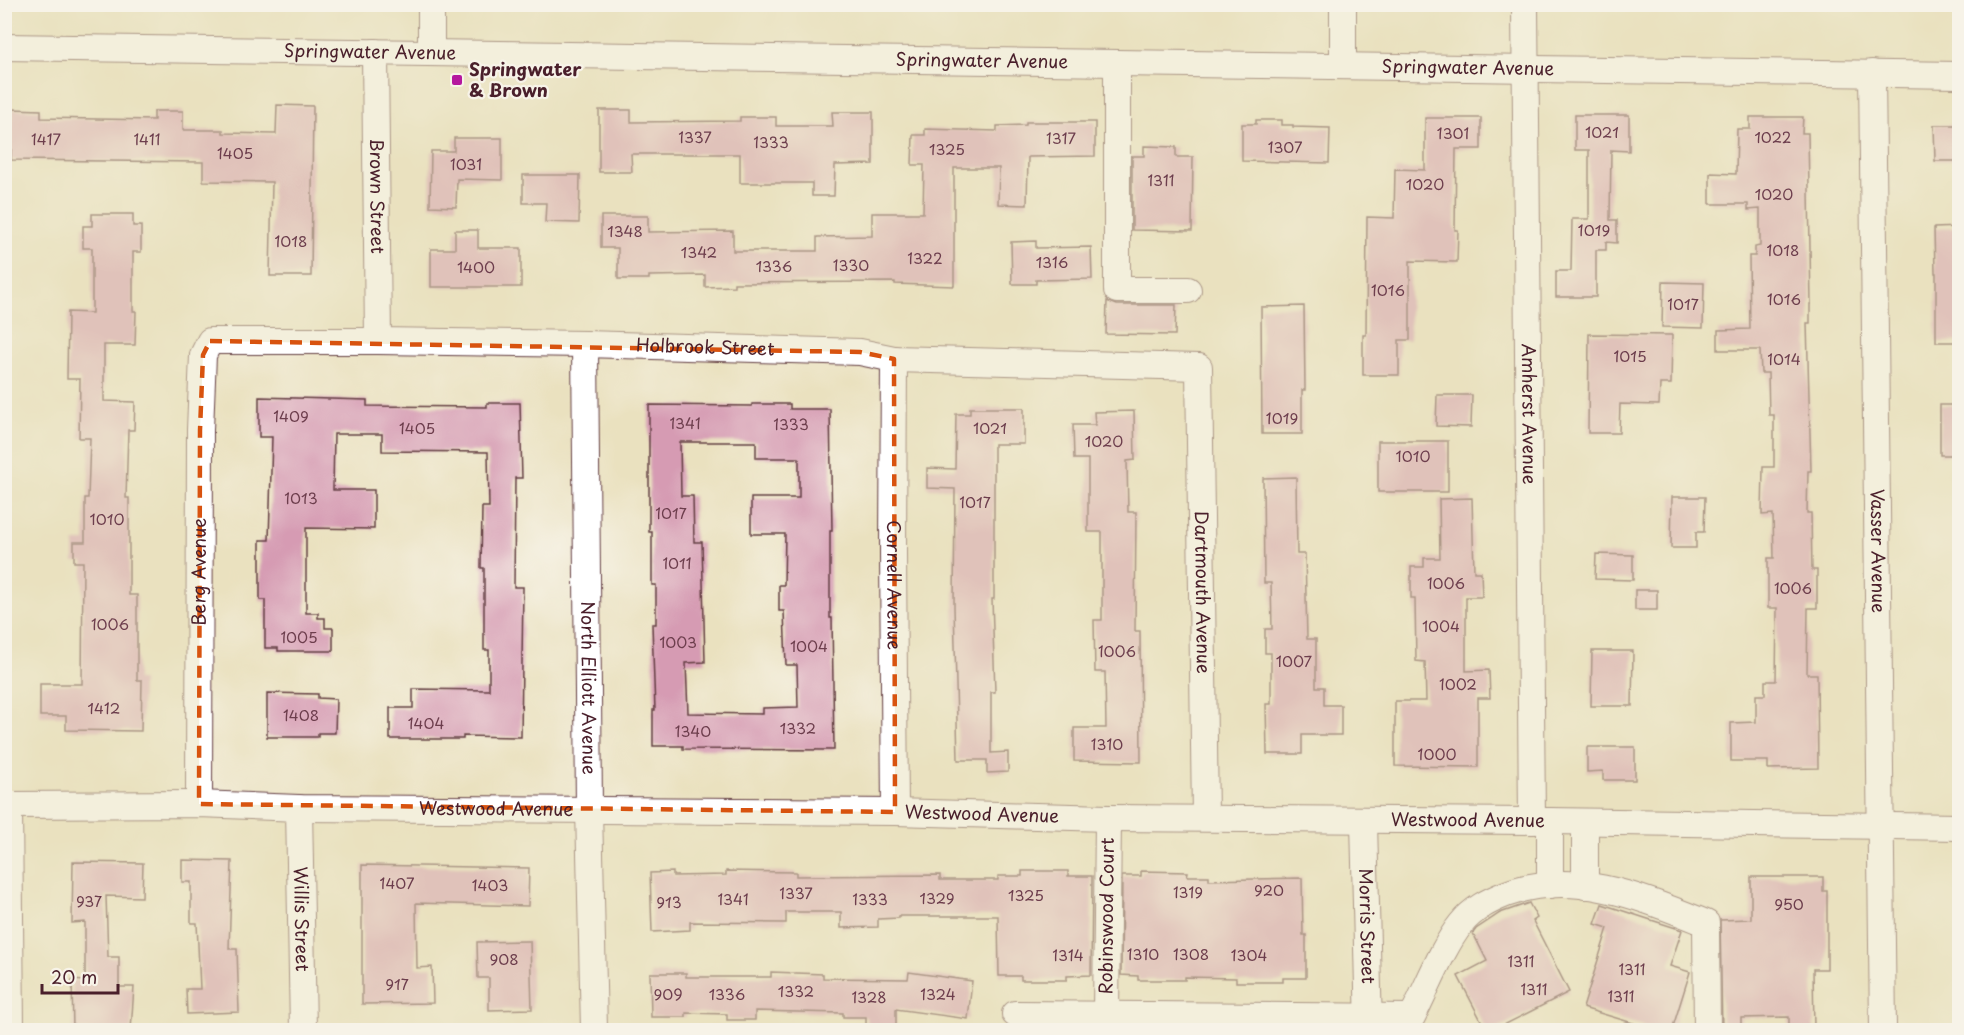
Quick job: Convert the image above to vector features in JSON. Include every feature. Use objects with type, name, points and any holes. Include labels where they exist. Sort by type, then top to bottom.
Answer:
[{"type":"street","points":[[431,4],[431,53]]},
{"type":"street","points":[[1342,66],[1343,4]]},
{"type":"street","name":"Amherst Avenue","points":[[1526,4],[1525,69],[1541,821],[1550,885]]},
{"type":"street","name":"Springwater Avenue","points":[[4,47],[1959,75]]},
{"type":"street","name":"Brown Street","points":[[375,52],[378,341]]},
{"type":"street","points":[[1118,63],[1117,290],[1188,290]]},
{"type":"street","name":"Vasser Avenue","points":[[1872,73],[1883,1030]]},
{"type":"street","name":"Holbrook Street","points":[[210,341],[585,344],[861,352],[894,358],[1199,367]]},
{"type":"street","name":"Berg Avenue","points":[[200,804],[200,430],[203,355],[210,341]]},
{"type":"street","name":"North Elliott Avenue","points":[[585,344],[589,809],[594,1030]]},
{"type":"street","name":"Cornell Avenue","points":[[894,358],[895,812]]},
{"type":"street","name":"Dartmouth Avenue","points":[[1199,367],[1205,818]]},
{"type":"street","name":"Westwood Avenue","points":[[7,805],[200,804],[299,807],[895,812],[1108,818],[1959,827]]},
{"type":"street","points":[[7,805],[11,1030]]},
{"type":"street","name":"Willis Street","points":[[299,807],[303,1030]]},
{"type":"street","name":"Robinswood Court","points":[[1106,1015],[1108,818]]},
{"type":"street","name":"Morris Street","points":[[1364,821],[1369,1024]]},
{"type":"street","points":[[1585,822],[1585,886]]},
{"type":"street","points":[[1550,885],[1585,886],[1637,896],[1706,923],[1707,1030]]},
{"type":"street","name":"Robinswood Court","points":[[1015,1014],[1369,1024],[1412,1017],[1453,934],[1470,913],[1512,892],[1550,885]]},
{"type":"highlighted area","points":[[210,341],[860,352],[894,359],[895,812],[199,804],[200,430],[203,355]]},
{"type":"building","points":[[277,105],[313,106],[311,276],[270,276],[272,182],[203,181],[203,162],[11,160],[12,109],[41,110],[41,118],[154,120],[154,111],[183,111],[183,130],[276,134]]},
{"type":"building","points":[[599,110],[631,110],[631,122],[740,121],[740,117],[776,117],[776,126],[833,126],[832,112],[873,112],[873,164],[835,165],[834,196],[812,196],[812,183],[740,183],[740,154],[631,154],[632,172],[599,172]]},
{"type":"building","points":[[1575,115],[1629,115],[1629,151],[1611,150],[1610,220],[1617,220],[1617,243],[1606,242],[1606,250],[1596,250],[1596,297],[1556,297],[1556,271],[1571,271],[1572,219],[1589,219],[1589,150],[1575,150]]},
{"type":"building","points":[[1750,117],[1803,117],[1802,133],[1808,133],[1811,304],[1810,323],[1807,323],[1811,471],[1808,471],[1807,513],[1811,513],[1812,570],[1817,570],[1817,608],[1808,608],[1807,674],[1817,674],[1818,768],[1768,769],[1768,761],[1731,761],[1731,723],[1756,722],[1756,695],[1765,695],[1765,681],[1776,681],[1777,608],[1768,608],[1768,558],[1774,558],[1773,514],[1762,515],[1763,467],[1774,467],[1774,415],[1769,415],[1768,373],[1761,373],[1760,350],[1718,350],[1718,330],[1750,329],[1749,256],[1755,256],[1755,247],[1760,246],[1760,209],[1748,210],[1748,204],[1710,204],[1710,173],[1736,174],[1737,129],[1750,129]]},
{"type":"building","points":[[1425,118],[1481,118],[1481,149],[1456,149],[1457,262],[1410,261],[1410,340],[1399,340],[1399,375],[1363,375],[1363,335],[1366,335],[1367,217],[1394,218],[1395,169],[1425,170]]},
{"type":"building","points":[[1256,120],[1282,120],[1282,125],[1293,125],[1293,127],[1330,128],[1329,163],[1242,161],[1242,124],[1256,124]]},
{"type":"building","points":[[1026,122],[1095,122],[1095,156],[1028,157],[1027,205],[998,204],[999,168],[954,168],[954,286],[895,284],[895,282],[734,283],[734,286],[705,287],[705,275],[618,279],[618,248],[601,248],[601,216],[648,216],[648,232],[733,231],[733,251],[817,251],[817,237],[872,236],[872,213],[923,213],[924,165],[912,165],[913,135],[925,135],[925,129],[997,131],[997,126],[1026,125]]},
{"type":"building","points":[[1934,125],[1959,125],[1959,161],[1935,161]]},
{"type":"building","points":[[454,138],[502,138],[502,180],[457,179],[456,207],[430,206],[431,151],[454,151]]},
{"type":"building","points":[[1144,146],[1176,147],[1176,157],[1193,157],[1192,231],[1132,230],[1132,156],[1144,156]]},
{"type":"building","points":[[523,175],[580,175],[579,223],[545,222],[546,203],[523,203]]},
{"type":"building","points":[[92,214],[133,214],[133,226],[141,226],[141,252],[133,252],[135,345],[104,345],[104,401],[135,402],[134,430],[128,430],[126,498],[129,498],[129,595],[137,595],[137,680],[142,680],[141,731],[66,730],[66,716],[40,716],[40,684],[82,684],[83,562],[74,562],[74,542],[85,542],[85,498],[88,498],[90,438],[79,438],[80,379],[67,379],[68,312],[92,313],[92,248],[83,248],[83,226],[92,226]]},
{"type":"building","points":[[1959,227],[1959,342],[1936,342],[1934,228]]},
{"type":"building","points":[[455,230],[478,230],[478,248],[521,248],[521,287],[431,287],[431,249],[455,249]]},
{"type":"building","points":[[1036,241],[1036,248],[1091,247],[1092,279],[1036,280],[1036,284],[1012,284],[1011,242]]},
{"type":"building","points":[[1663,282],[1704,283],[1703,328],[1662,327]]},
{"type":"building","points":[[1107,301],[1117,305],[1176,305],[1175,335],[1106,334]]},
{"type":"building","points":[[1304,306],[1305,390],[1302,390],[1302,434],[1262,434],[1261,307]]},
{"type":"building","points":[[1589,334],[1672,335],[1671,384],[1660,384],[1659,405],[1620,404],[1619,433],[1588,433]]},
{"type":"building","points":[[1437,395],[1472,395],[1471,427],[1436,426]]},
{"type":"building","points":[[259,397],[367,400],[367,406],[487,407],[487,403],[520,403],[522,478],[515,478],[514,587],[523,587],[521,737],[463,736],[463,739],[390,739],[390,708],[413,708],[413,689],[489,690],[489,650],[484,650],[484,568],[481,568],[482,507],[489,507],[488,452],[382,451],[382,434],[334,434],[333,490],[374,490],[374,529],[306,528],[306,613],[318,613],[318,618],[325,618],[325,628],[333,628],[333,651],[278,651],[278,648],[265,648],[265,600],[260,600],[260,540],[269,540],[272,437],[259,437]]},
{"type":"building","points":[[752,404],[790,404],[790,409],[830,409],[832,531],[830,531],[830,618],[832,618],[834,750],[683,749],[683,746],[653,746],[653,710],[655,710],[652,624],[656,624],[656,585],[652,585],[652,532],[649,532],[649,405],[752,406]],"holes":[[[680,442],[756,442],[756,458],[799,458],[799,498],[751,498],[751,534],[785,534],[784,585],[779,585],[779,611],[784,611],[786,665],[797,665],[798,707],[763,708],[763,714],[688,713],[686,663],[705,662],[702,542],[694,542],[693,496],[681,496]]]},
{"type":"building","points":[[1940,405],[1959,405],[1959,455],[1940,455]]},
{"type":"building","points":[[970,408],[1024,408],[1024,444],[994,444],[994,599],[992,599],[995,692],[991,692],[991,753],[1008,752],[1008,772],[987,773],[987,760],[958,760],[954,607],[955,489],[927,488],[927,468],[955,469],[956,414],[970,414]]},
{"type":"building","points":[[1134,411],[1135,460],[1127,461],[1128,512],[1136,512],[1135,631],[1140,631],[1141,762],[1074,761],[1074,728],[1106,728],[1105,672],[1095,672],[1094,620],[1102,620],[1102,532],[1088,532],[1088,459],[1074,459],[1073,425],[1095,425],[1094,412]]},
{"type":"building","points":[[1378,441],[1448,441],[1448,492],[1378,492]]},
{"type":"building","points":[[1296,477],[1297,554],[1305,554],[1307,639],[1316,639],[1316,687],[1324,687],[1324,705],[1341,705],[1341,735],[1302,735],[1302,754],[1267,754],[1266,704],[1271,704],[1271,653],[1265,653],[1265,629],[1272,629],[1271,583],[1264,583],[1263,478]]},
{"type":"building","points":[[1672,497],[1705,497],[1704,532],[1696,532],[1696,548],[1671,548]]},
{"type":"building","points":[[1472,498],[1474,572],[1481,572],[1482,597],[1466,597],[1466,671],[1489,670],[1490,698],[1478,698],[1478,767],[1395,766],[1395,701],[1426,701],[1425,662],[1416,661],[1415,598],[1411,598],[1411,567],[1424,567],[1424,558],[1440,558],[1439,499]]},
{"type":"building","points":[[1596,554],[1633,555],[1633,580],[1595,579]]},
{"type":"building","points":[[1635,590],[1657,590],[1657,610],[1635,610]]},
{"type":"building","points":[[1592,651],[1633,651],[1632,706],[1591,706]]},
{"type":"building","points":[[267,693],[318,694],[318,698],[336,699],[335,733],[318,733],[318,737],[267,737]]},
{"type":"building","points":[[1587,747],[1635,747],[1635,780],[1603,780],[1603,771],[1587,772]]},
{"type":"building","points":[[182,860],[232,861],[229,949],[237,949],[239,1012],[187,1014],[186,989],[200,989],[197,923],[191,923],[191,882],[182,882]]},
{"type":"building","points":[[73,862],[143,863],[142,897],[106,896],[108,957],[119,957],[119,987],[134,987],[131,1030],[73,1030],[72,980],[85,981],[85,922],[72,923]]},
{"type":"building","points":[[362,865],[529,868],[528,906],[416,903],[417,968],[432,967],[433,1003],[362,1004]]},
{"type":"building","points":[[726,871],[796,872],[796,876],[940,875],[940,880],[998,880],[998,876],[1022,876],[1022,871],[1068,871],[1068,876],[1092,876],[1091,975],[1067,976],[1067,980],[1021,980],[1021,976],[999,976],[998,916],[899,916],[899,918],[878,919],[878,927],[841,928],[841,912],[786,912],[786,923],[690,922],[690,930],[652,932],[650,873],[673,872],[673,876],[726,875]]},
{"type":"building","points":[[1141,871],[1188,872],[1187,876],[1209,876],[1209,880],[1302,878],[1306,978],[1283,978],[1283,982],[1236,982],[1236,978],[1185,977],[1185,980],[1138,980],[1138,976],[1121,975],[1122,876],[1141,876]]},
{"type":"building","points":[[1751,877],[1823,877],[1823,891],[1827,891],[1827,969],[1813,969],[1814,1030],[1789,1030],[1789,1017],[1741,1018],[1741,1030],[1722,1030],[1720,920],[1751,919]]},
{"type":"building","points":[[1529,903],[1537,918],[1533,921],[1569,992],[1494,1030],[1486,1030],[1458,976],[1487,961],[1473,933],[1476,929],[1500,913]]},
{"type":"building","points":[[1602,904],[1682,930],[1670,966],[1690,972],[1672,1030],[1656,1030],[1583,1008],[1608,928],[1595,924]]},
{"type":"building","points":[[530,941],[532,1009],[489,1010],[489,978],[478,978],[477,942]]},
{"type":"building","points":[[771,972],[823,974],[823,978],[908,979],[909,972],[972,981],[968,1019],[896,1009],[896,1027],[866,1027],[866,1017],[843,1017],[843,1013],[755,1011],[755,1020],[727,1020],[727,1014],[686,1013],[686,1017],[651,1017],[650,973],[686,973],[686,977],[771,977]]},
{"type":"place","name":"Springwater & Brown","points":[[457,80]]}]
